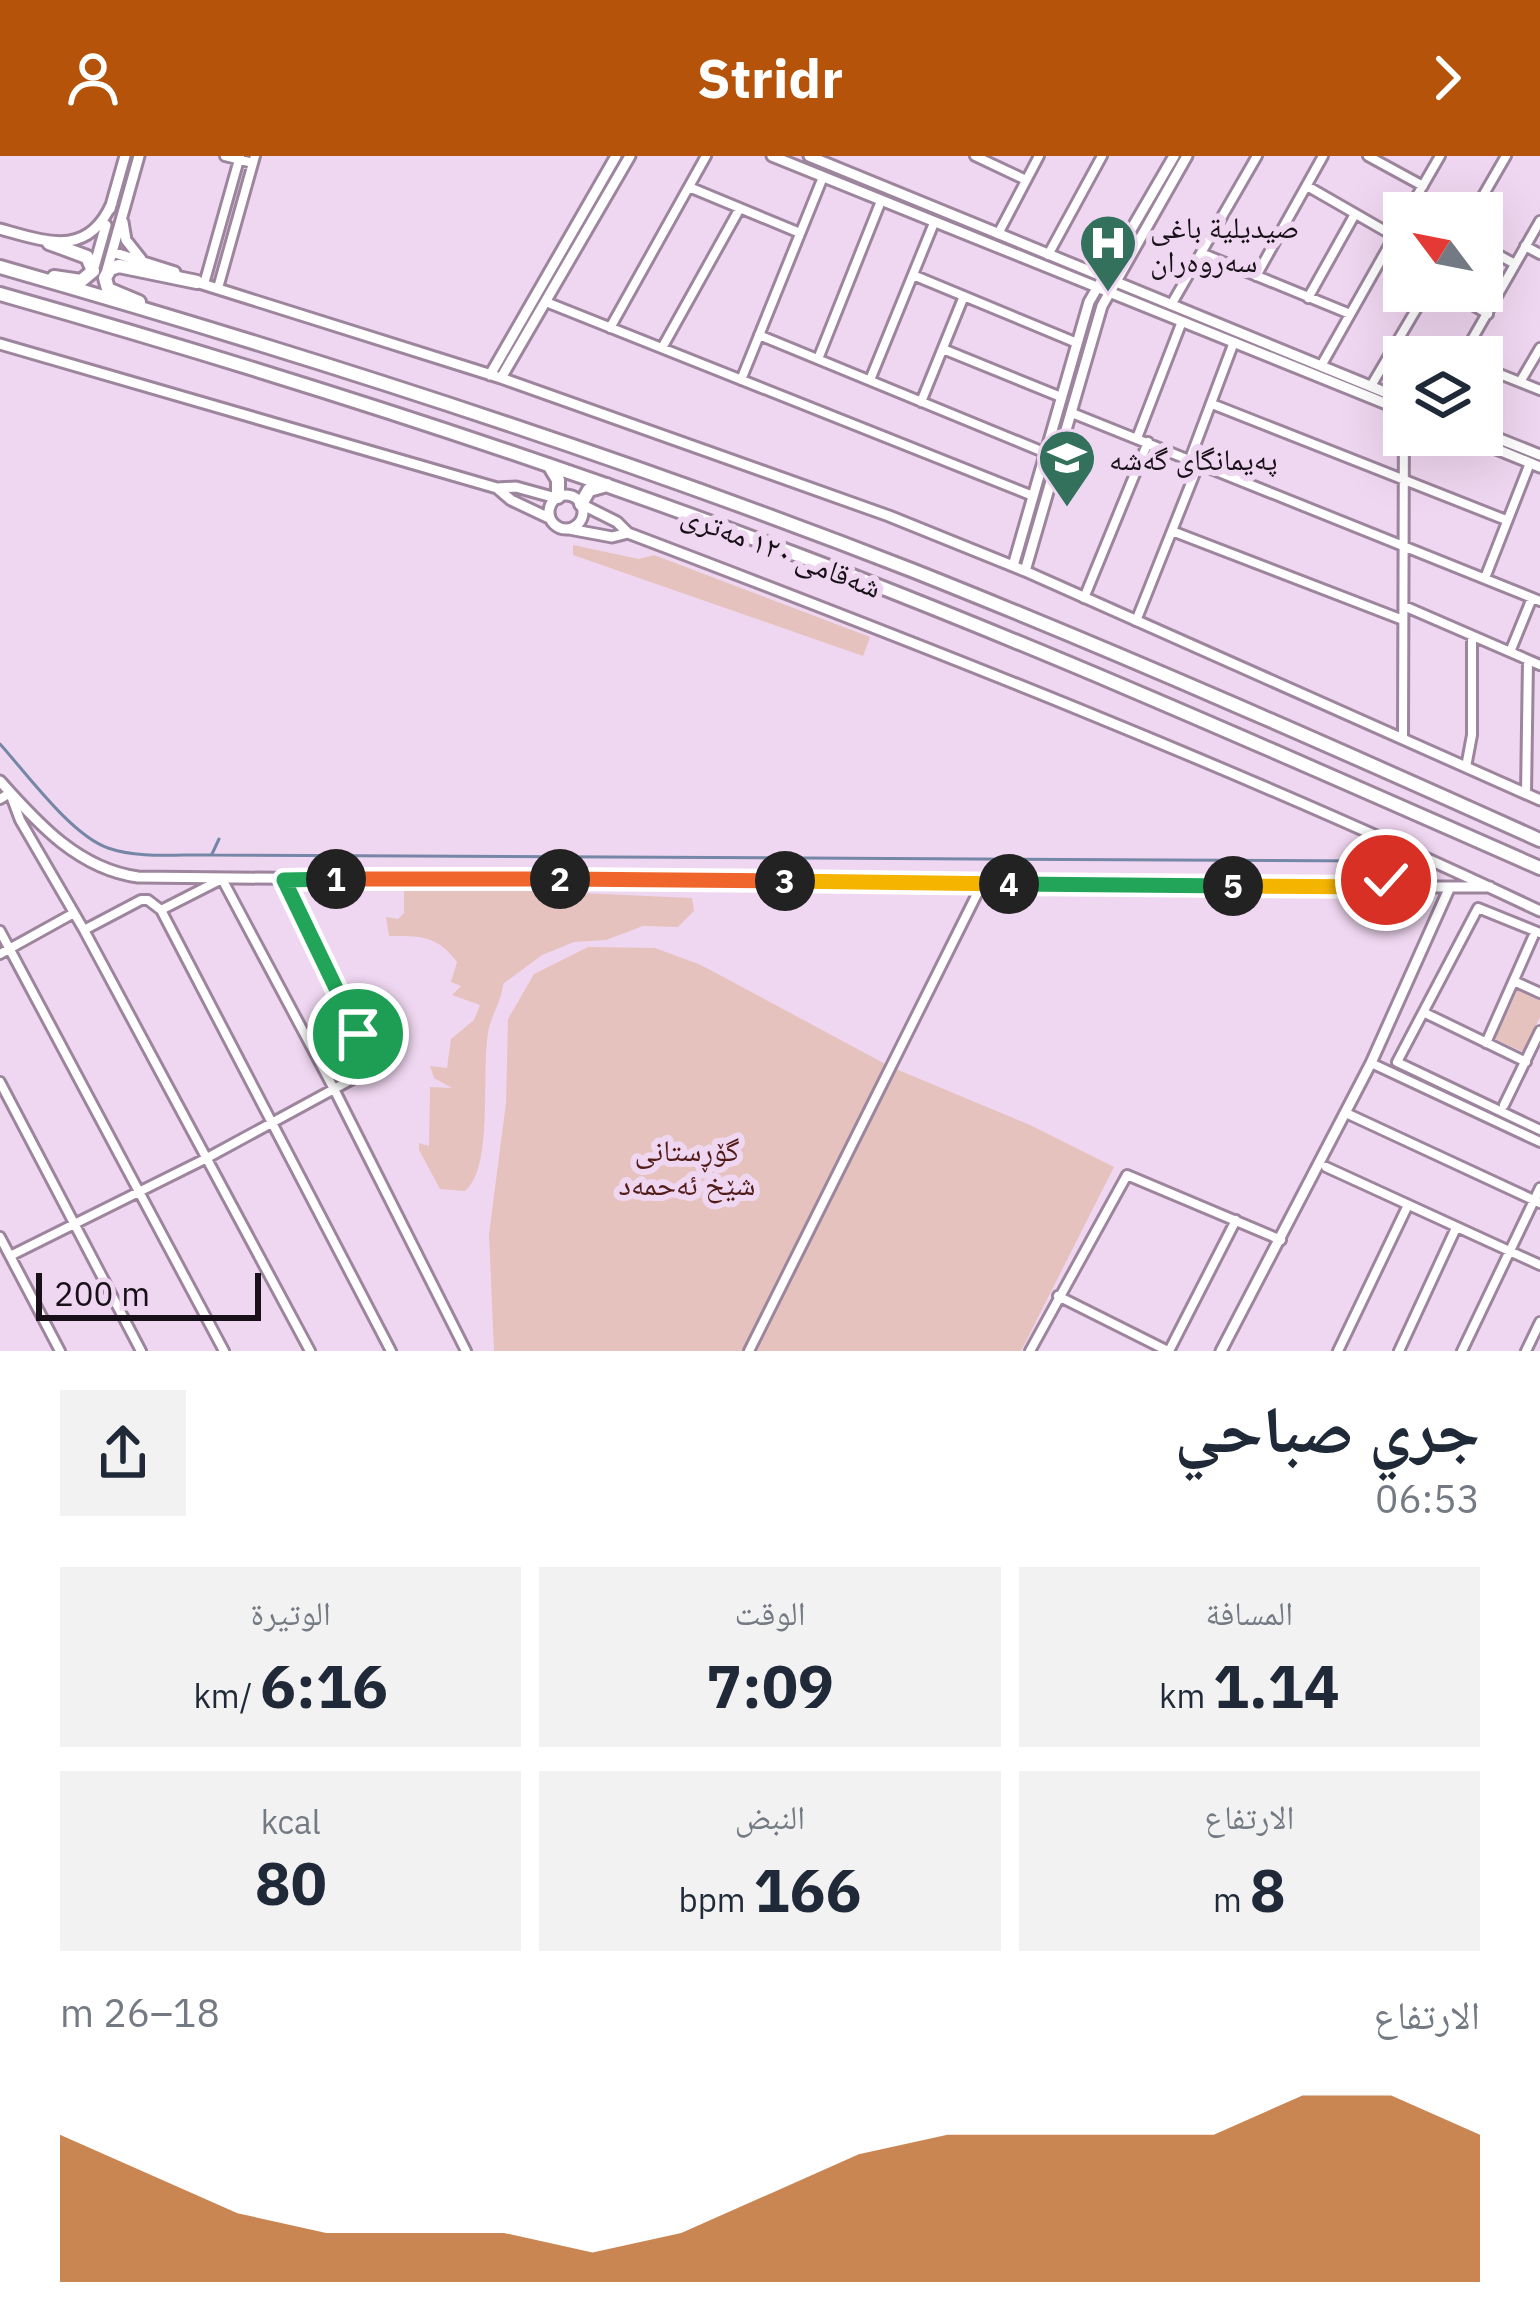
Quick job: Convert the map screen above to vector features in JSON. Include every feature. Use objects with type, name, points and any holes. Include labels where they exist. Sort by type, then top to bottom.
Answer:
[{"type":"highway","points":[[49,243],[87,257],[97,277],[113,292],[189,325]]},
{"type":"highway","points":[[28,275],[97,277],[119,266],[201,283]]},
{"type":"highway","name":"شەقامی ١٢٠ مەتری","points":[[0,267],[573,446],[912,571],[1142,665],[1540,840]]},
{"type":"highway","name":"شەقامی ١٢٠ مەتری","points":[[0,294],[549,464],[806,558],[1087,670],[1540,868]]},
{"type":"highway","points":[[549,464],[558,480],[557,497]]},
{"type":"highway","points":[[581,504],[590,490],[608,485]]},
{"type":"street","points":[[218,289],[254,160],[225,156]]},
{"type":"street","points":[[496,376],[616,156]]},
{"type":"street","points":[[496,376],[546,302],[630,156]]},
{"type":"street","points":[[610,328],[706,156]]},
{"type":"street","points":[[772,156],[1383,402]]},
{"type":"street","points":[[809,156],[1383,391]]},
{"type":"street","points":[[975,156],[1026,180]]},
{"type":"street","points":[[998,234],[1039,156]]},
{"type":"street","points":[[1048,255],[1102,156]]},
{"type":"street","points":[[1012,566],[1095,290],[1174,156]]},
{"type":"street","points":[[1025,572],[1108,295],[1187,156]]},
{"type":"street","points":[[1171,305],[1257,156]]},
{"type":"street","points":[[1256,276],[1323,156]]},
{"type":"street","points":[[1368,156],[1423,186]]},
{"type":"street","points":[[1420,192],[1440,156]]},
{"type":"street","points":[[1485,192],[1506,156]]},
{"type":"street","points":[[201,283],[240,158]]},
{"type":"street","points":[[124,160],[128,168],[137,161]]},
{"type":"street","points":[[97,277],[124,160]]},
{"type":"street","points":[[97,277],[112,252],[137,161]]},
{"type":"street","points":[[119,176],[127,172],[132,181]]},
{"type":"street","points":[[741,380],[823,177]]},
{"type":"street","points":[[1307,186],[1383,229]]},
{"type":"street","points":[[689,187],[800,233]]},
{"type":"street","points":[[818,359],[880,201]]},
{"type":"street","points":[[0,229],[49,243],[77,240],[93,233],[112,203]]},
{"type":"street","points":[[662,349],[740,208]]},
{"type":"street","points":[[123,211],[126,240],[146,262]]},
{"type":"street","points":[[1308,298],[1355,214]]},
{"type":"street","points":[[1475,336],[1540,221]]},
{"type":"street","points":[[870,380],[934,223]]},
{"type":"street","points":[[1526,246],[1540,254]]},
{"type":"street","points":[[112,252],[496,376],[890,516],[1540,800]]},
{"type":"street","points":[[1201,253],[1350,314]]},
{"type":"street","points":[[1321,366],[1383,257]]},
{"type":"street","points":[[1503,257],[1515,264]]},
{"type":"street","points":[[913,275],[1077,343]]},
{"type":"street","points":[[921,402],[964,296]]},
{"type":"street","points":[[546,302],[1033,496]]},
{"type":"street","points":[[1371,386],[1415,312]]},
{"type":"street","points":[[1485,312],[1488,314]]},
{"type":"street","points":[[1084,598],[1181,324]]},
{"type":"street","points":[[759,334],[1059,457]]},
{"type":"street","points":[[1136,621],[1172,531],[1234,342]]},
{"type":"street","points":[[0,344],[497,488],[568,495],[628,533],[936,650],[1370,832],[1540,911]]},
{"type":"street","points":[[1520,382],[1540,347]]},
{"type":"street","points":[[943,349],[1061,397]]},
{"type":"street","points":[[1503,375],[1540,391]]},
{"type":"street","points":[[1212,404],[1506,520]]},
{"type":"street","points":[[1072,413],[1536,600],[1510,652]]},
{"type":"street","points":[[1503,443],[1537,462]]},
{"type":"street","points":[[1503,450],[1537,462]]},
{"type":"street","points":[[1403,456],[1403,738]]},
{"type":"street","points":[[1485,578],[1506,520],[1537,462]]},
{"type":"street","points":[[497,488],[558,527],[612,537],[628,533]]},
{"type":"street","points":[[550,519],[549,508],[557,497]]},
{"type":"street","points":[[569,529],[580,522],[581,504]]},
{"type":"street","points":[[1172,531],[1403,620]]},
{"type":"street","points":[[1403,606],[1540,665]]},
{"type":"street","points":[[1466,767],[1472,735],[1472,636]]},
{"type":"street","points":[[1526,794],[1528,660]]},
{"type":"street","points":[[0,781],[310,1351]]},
{"type":"street","points":[[5,796],[74,853],[98,867],[138,877],[1490,887]]},
{"type":"street","points":[[1370,832],[1385,850],[1386,887]]},
{"type":"street","points":[[161,910],[222,879]]},
{"type":"street","points":[[222,879],[466,1351]]},
{"type":"street","points":[[10,1256],[207,1158],[369,1070],[368,1049],[339,999],[284,880]]},
{"type":"street","points":[[749,1351],[983,883]]},
{"type":"street","points":[[1236,1351],[1222,1348],[1371,1063],[1449,890]]},
{"type":"street","points":[[84,930],[141,899],[161,910],[391,1351]]},
{"type":"street","points":[[1486,1042],[1536,935],[1485,908],[1475,911],[1397,1062],[1405,1074],[1540,1142]]},
{"type":"street","points":[[5,952],[74,914]]},
{"type":"street","points":[[0,931],[5,952],[224,1351]]},
{"type":"street","points":[[1514,981],[1540,993]]},
{"type":"street","points":[[1427,1014],[1526,1062]]},
{"type":"street","points":[[1504,1105],[1540,1031]]},
{"type":"street","points":[[1371,1063],[1540,1130]]},
{"type":"street","points":[[0,1082],[141,1351]]},
{"type":"street","points":[[1346,1113],[1537,1202]]},
{"type":"street","points":[[1326,1166],[1540,1265]]},
{"type":"street","points":[[1030,1351],[1127,1175],[1281,1240]]},
{"type":"street","points":[[1462,1351],[1540,1188]]},
{"type":"street","points":[[1338,1351],[1408,1205]]},
{"type":"street","points":[[1058,1296],[1169,1351],[1236,1220]]},
{"type":"street","points":[[1399,1351],[1456,1228]]},
{"type":"street","points":[[0,1237],[60,1351]]},
{"type":"street","points":[[1526,1351],[1540,1322]]},
{"type":"green space","points":[[573,545],[639,559],[654,555],[870,637],[863,656],[573,555]]},
{"type":"green space","points":[[404,885],[692,898],[694,911],[678,927],[643,926],[606,940],[574,942],[542,955],[503,984],[489,1028],[480,1161],[465,1191],[440,1189],[419,1143],[429,1146],[430,1087],[452,1088],[434,1078],[430,1066],[447,1068],[451,1039],[474,1020],[480,1005],[452,995],[461,986],[451,982],[457,962],[442,947],[419,937],[389,936],[386,917],[398,919],[404,913]]},
{"type":"green space","name":"گۆڕستانی شێخ ئەحمەد","points":[[588,947],[655,948],[701,965],[891,1067],[1030,1125],[1114,1167],[1021,1351],[494,1351],[489,1234],[506,1103],[508,1019],[534,974]]},
{"type":"green space","points":[[1518,989],[1540,1000],[1540,1017],[1523,1052],[1495,1039]]},
{"type":"waterway","points":[[0,744],[79,830],[108,848],[146,855],[1372,861]]},
{"type":"waterway","points":[[212,854],[219,839]]},
{"type":"place","name":"صيديلیة باغی سەروەران","points":[[1108,294]]},
{"type":"place","name":"پەیمانگای گەشە","points":[[1067,509]]},
{"type":"route","points":[[358,1034],[284,880],[1182,887],[1386,887],[1386,880]]}]
